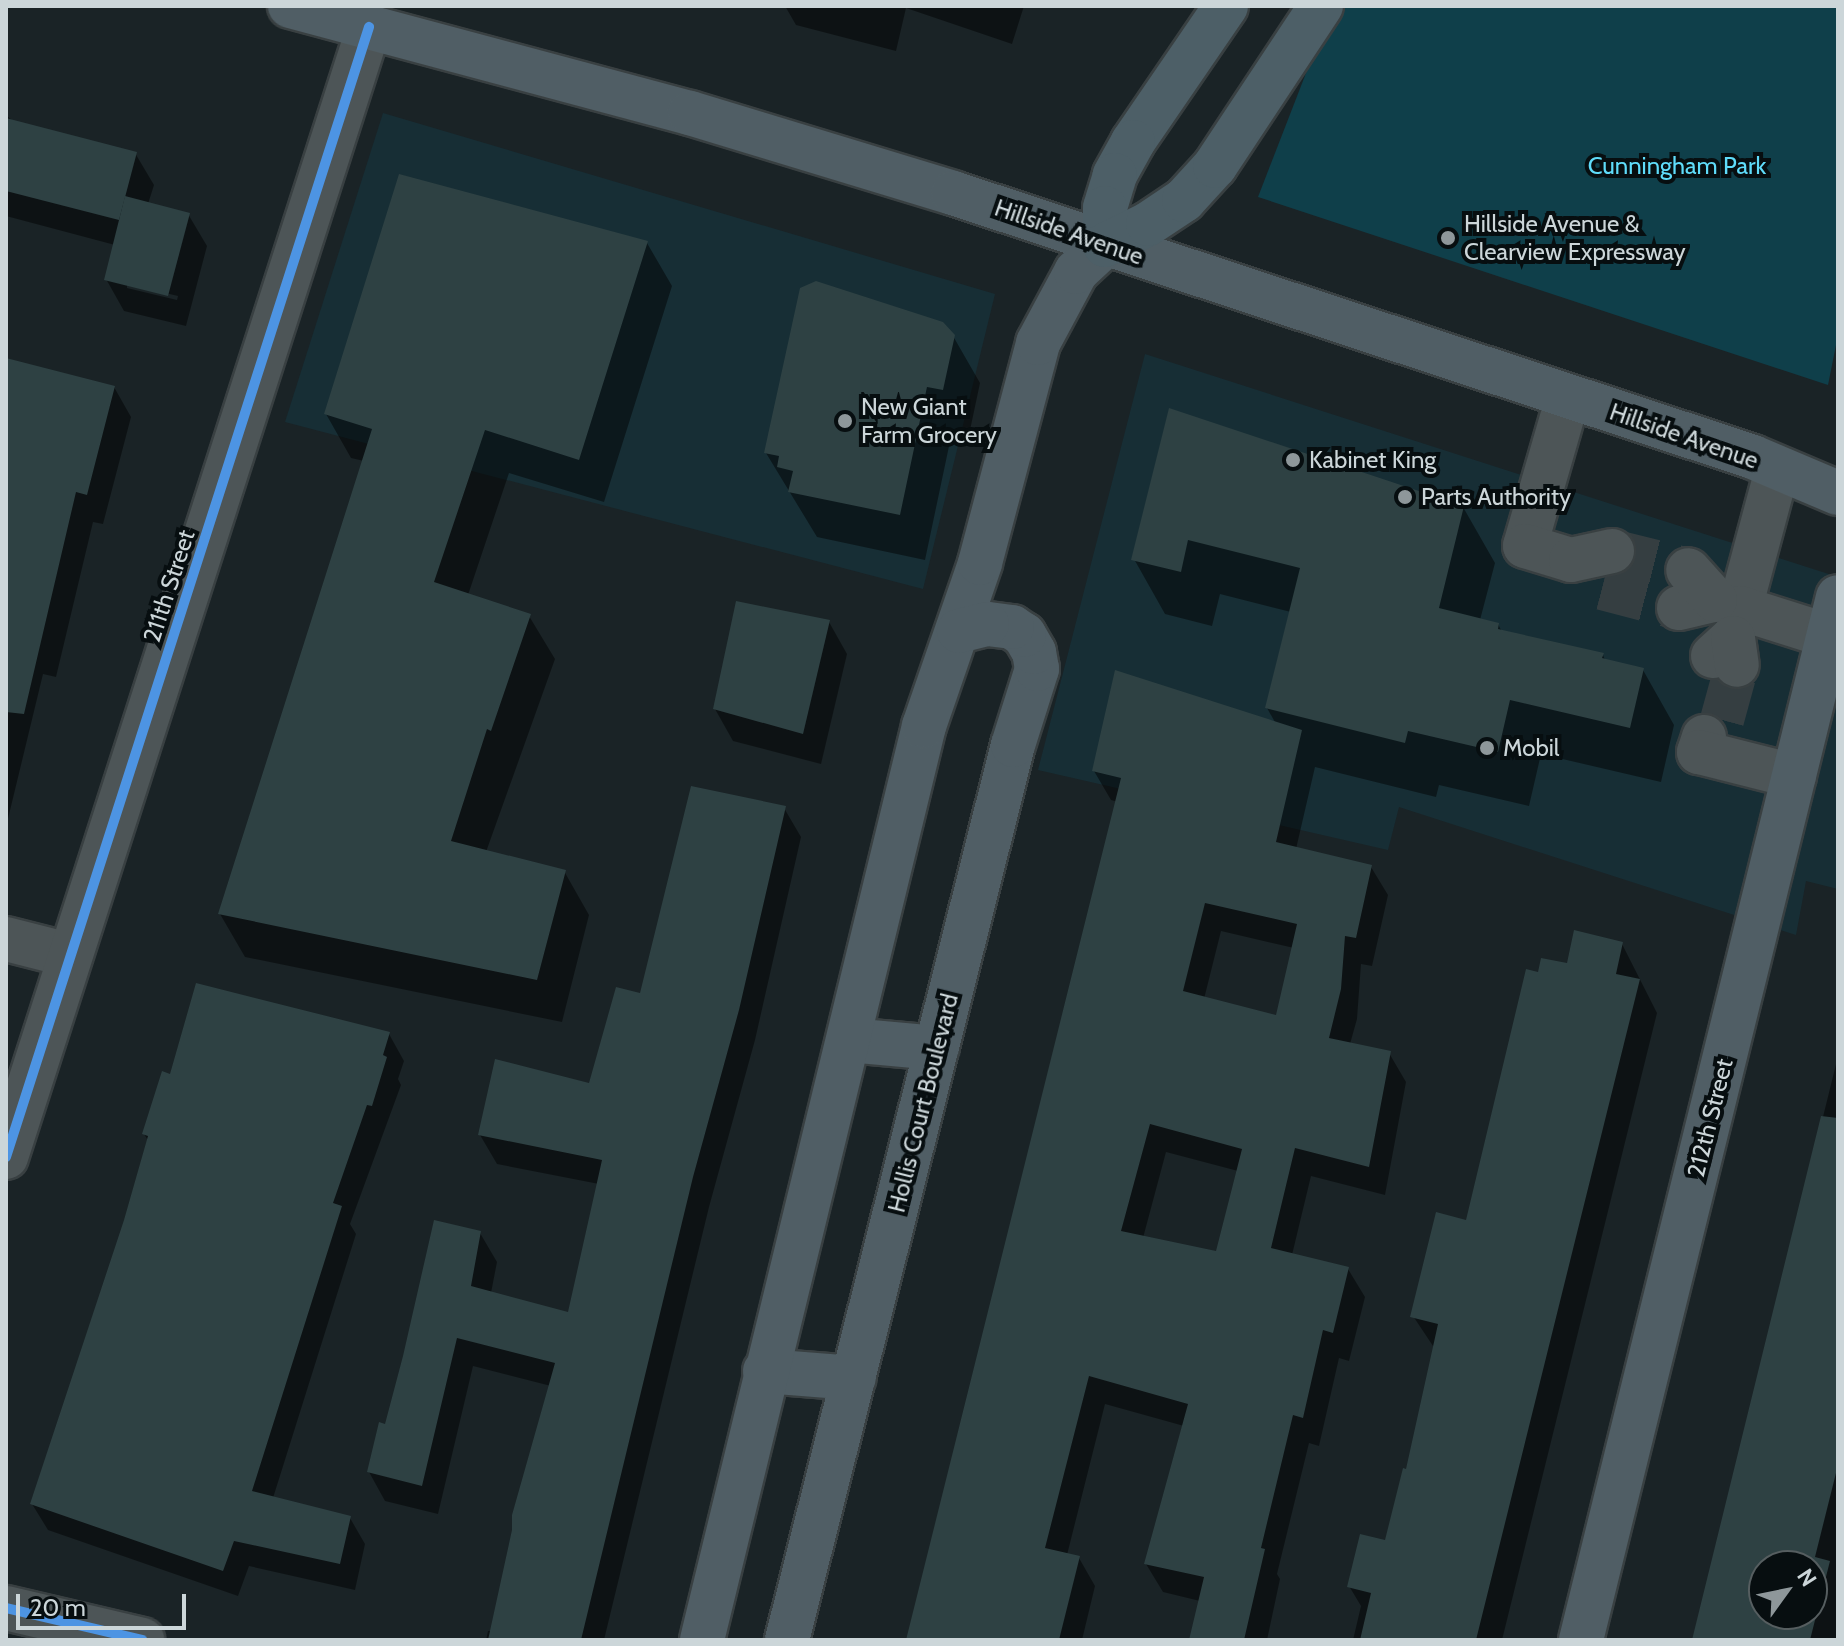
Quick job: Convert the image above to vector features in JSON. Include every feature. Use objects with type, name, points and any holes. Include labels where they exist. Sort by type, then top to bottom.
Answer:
[{"type":"highway","points":[[1226,6],[1133,142],[1115,175],[1105,208],[1105,245],[1148,224],[1184,200],[1215,166],[1321,6]]},
{"type":"main road","name":"Hillside Avenue","points":[[290,6],[744,128],[953,193],[1753,457],[1777,470],[1838,493]]},
{"type":"main road","points":[[702,1640],[924,726],[959,631],[1038,343],[1076,272],[1105,245]]},
{"type":"main road","name":"212th Street","points":[[1581,1640],[1833,616]]},
{"type":"main road","name":"Hollis Court Boulevard","points":[[787,1640],[1013,745],[1037,669],[1034,652],[1024,635],[1012,627],[987,624],[959,631]]},
{"type":"main road","points":[[849,1040],[937,1048]]},
{"type":"main road","points":[[765,1371],[854,1378]]},
{"type":"street","name":"211th Street","points":[[6,1157],[369,27]]},
{"type":"street","points":[[1568,397],[1525,546],[1595,566]]},
{"type":"street","points":[[1777,470],[1715,621],[1833,616]]},
{"type":"street","points":[[1708,722],[1699,752],[1794,776]]},
{"type":"street","points":[[6,939],[69,955]]},
{"type":"street","points":[[6,1608],[142,1640]]},
{"type":"shaded area","points":[[383,113],[995,294],[923,589],[285,422]]},
{"type":"shaded area","points":[[1145,354],[1838,577],[1838,889],[1806,881],[1796,935],[1399,807],[1388,850],[1038,770]]},
{"type":"green space","name":"Cunningham Park","points":[[1332,6],[1838,6],[1838,335],[1828,385],[1258,197]]},
{"type":"building","points":[[6,118],[137,152],[119,220],[6,191]]},
{"type":"building","points":[[399,174],[648,241],[579,460],[485,430],[434,582],[531,614],[491,731],[487,729],[451,841],[566,870],[537,980],[218,914],[372,429],[324,414]]},
{"type":"building","points":[[125,196],[190,213],[168,296],[104,280]]},
{"type":"building","name":"New Giant Farm Grocery","points":[[816,281],[943,322],[955,335],[943,390],[927,387],[900,515],[788,492],[793,471],[777,467],[779,456],[764,453],[800,288]]},
{"type":"building","points":[[6,358],[115,386],[87,495],[76,492],[24,714],[6,712]]},
{"type":"building","points":[[1169,408],[1464,506],[1439,608],[1499,623],[1498,629],[1604,653],[1602,658],[1644,668],[1630,728],[1510,700],[1498,752],[1408,731],[1405,743],[1265,708],[1300,568],[1188,540],[1181,572],[1131,560]]},
{"type":"building","points":[[736,601],[830,620],[803,734],[713,709]]},
{"type":"building","points":[[1115,670],[1302,730],[1276,842],[1372,865],[1356,938],[1345,936],[1341,989],[1329,1038],[1391,1051],[1369,1167],[1295,1148],[1271,1248],[1349,1267],[1333,1333],[1323,1330],[1303,1418],[1293,1415],[1261,1548],[1265,1549],[1244,1640],[1189,1640],[1204,1577],[1144,1564],[1188,1404],[1089,1376],[1045,1548],[1080,1556],[1059,1640],[906,1640],[1121,778],[1092,771]],"holes":[[[1205,903],[1297,924],[1276,1015],[1183,991]],[[1150,1124],[1242,1149],[1216,1251],[1121,1231]]]},
{"type":"building","points":[[691,786],[786,806],[739,1010],[693,1177],[581,1640],[488,1640],[512,1530],[512,1515],[555,1363],[457,1338],[422,1486],[367,1472],[379,1422],[385,1424],[434,1220],[481,1231],[471,1286],[568,1312],[602,1160],[478,1135],[495,1059],[589,1083],[616,987],[640,993]]},
{"type":"building","points":[[1574,930],[1623,942],[1616,974],[1640,979],[1476,1640],[1360,1640],[1371,1593],[1347,1587],[1360,1534],[1385,1540],[1403,1468],[1406,1469],[1438,1324],[1410,1317],[1436,1212],[1466,1220],[1526,969],[1538,972],[1541,958],[1567,963]]},
{"type":"building","points":[[196,983],[390,1032],[383,1055],[387,1057],[372,1106],[367,1105],[333,1203],[342,1206],[252,1491],[351,1516],[340,1564],[234,1541],[223,1571],[30,1504],[124,1220],[148,1136],[142,1134],[162,1071],[170,1074]]},
{"type":"building","points":[[1821,1116],[1838,1118],[1838,1465],[1817,1550],[1748,1550],[1748,1630],[1813,1630],[1810,1640],[1692,1640]]},
{"type":"tunnel","points":[[1612,551],[1688,570]]},
{"type":"tunnel","points":[[1602,588],[1679,608]]},
{"type":"tunnel","points":[[1722,720],[1737,665]]},
{"type":"cycle path","points":[[6,1157],[369,27]]},
{"type":"cycle path","points":[[6,1608],[142,1640]]},
{"type":"place","name":"Hillside Avenue & Clearview Expressway","points":[[1448,238]]},
{"type":"place","name":"New Giant Farm Grocery","points":[[845,421]]},
{"type":"place","name":"Kabinet King","points":[[1293,460]]},
{"type":"place","name":"Parts Authority","points":[[1405,497]]},
{"type":"place","name":"Mobil","points":[[1487,748]]}]
